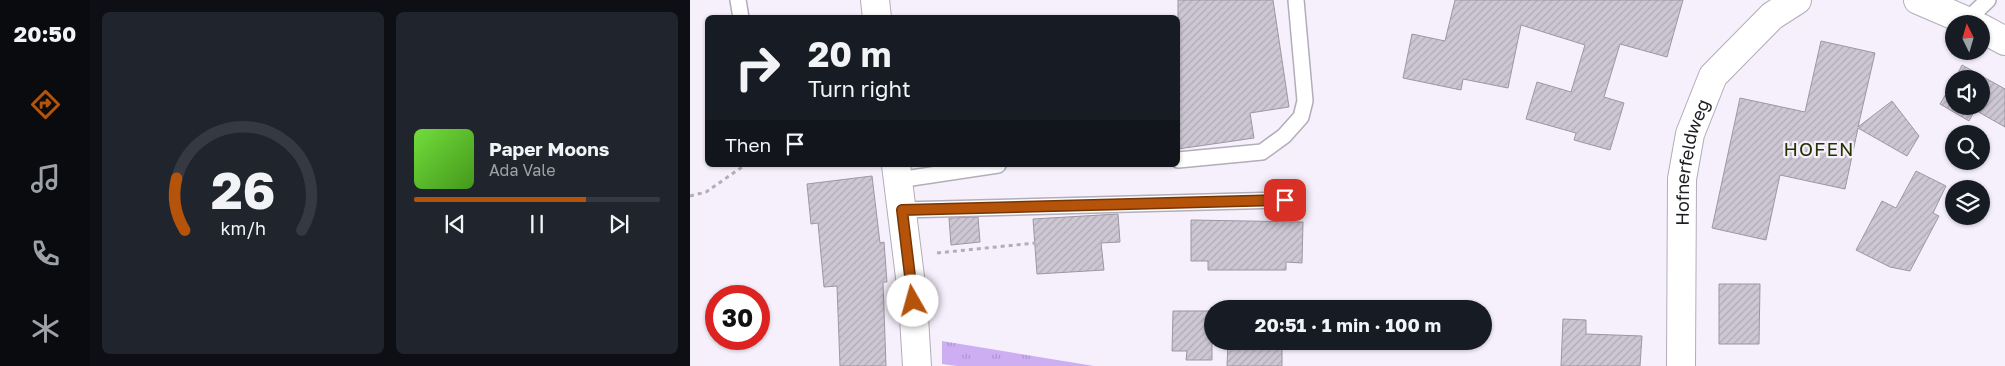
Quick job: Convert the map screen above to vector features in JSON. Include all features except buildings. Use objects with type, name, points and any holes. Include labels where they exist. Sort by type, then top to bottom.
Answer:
[{"type":"street","points":[[875,0],[877,15]]},
{"type":"street","name":"Hofnerfeldweg","points":[[1681,366],[1682,179],[1690,134],[1713,76],[1772,16],[1797,0]]},
{"type":"street","points":[[1918,0],[1953,15]]},
{"type":"street","points":[[1990,33],[2005,41]]},
{"type":"street","points":[[897,173],[913,301],[917,366]]},
{"type":"lane","points":[[738,0],[740,15]]},
{"type":"lane","points":[[1180,160],[1262,152],[1284,136],[1301,117],[1305,101],[1296,0]]},
{"type":"lane","points":[[1979,15],[1988,0]]},
{"type":"lane","points":[[897,173],[973,167]]},
{"type":"lane","points":[[902,210],[1285,200]]},
{"type":"path","points":[[690,196],[706,192],[742,167]]},
{"type":"path","points":[[936,253],[1035,243]]},
{"type":"green space","points":[[942,341],[1094,366],[957,366],[942,364]]},
{"type":"district","name":"HOFEN","points":[[1819,148]]},
{"type":"route","points":[[913,301],[902,210],[920,208],[1285,200]]}]
